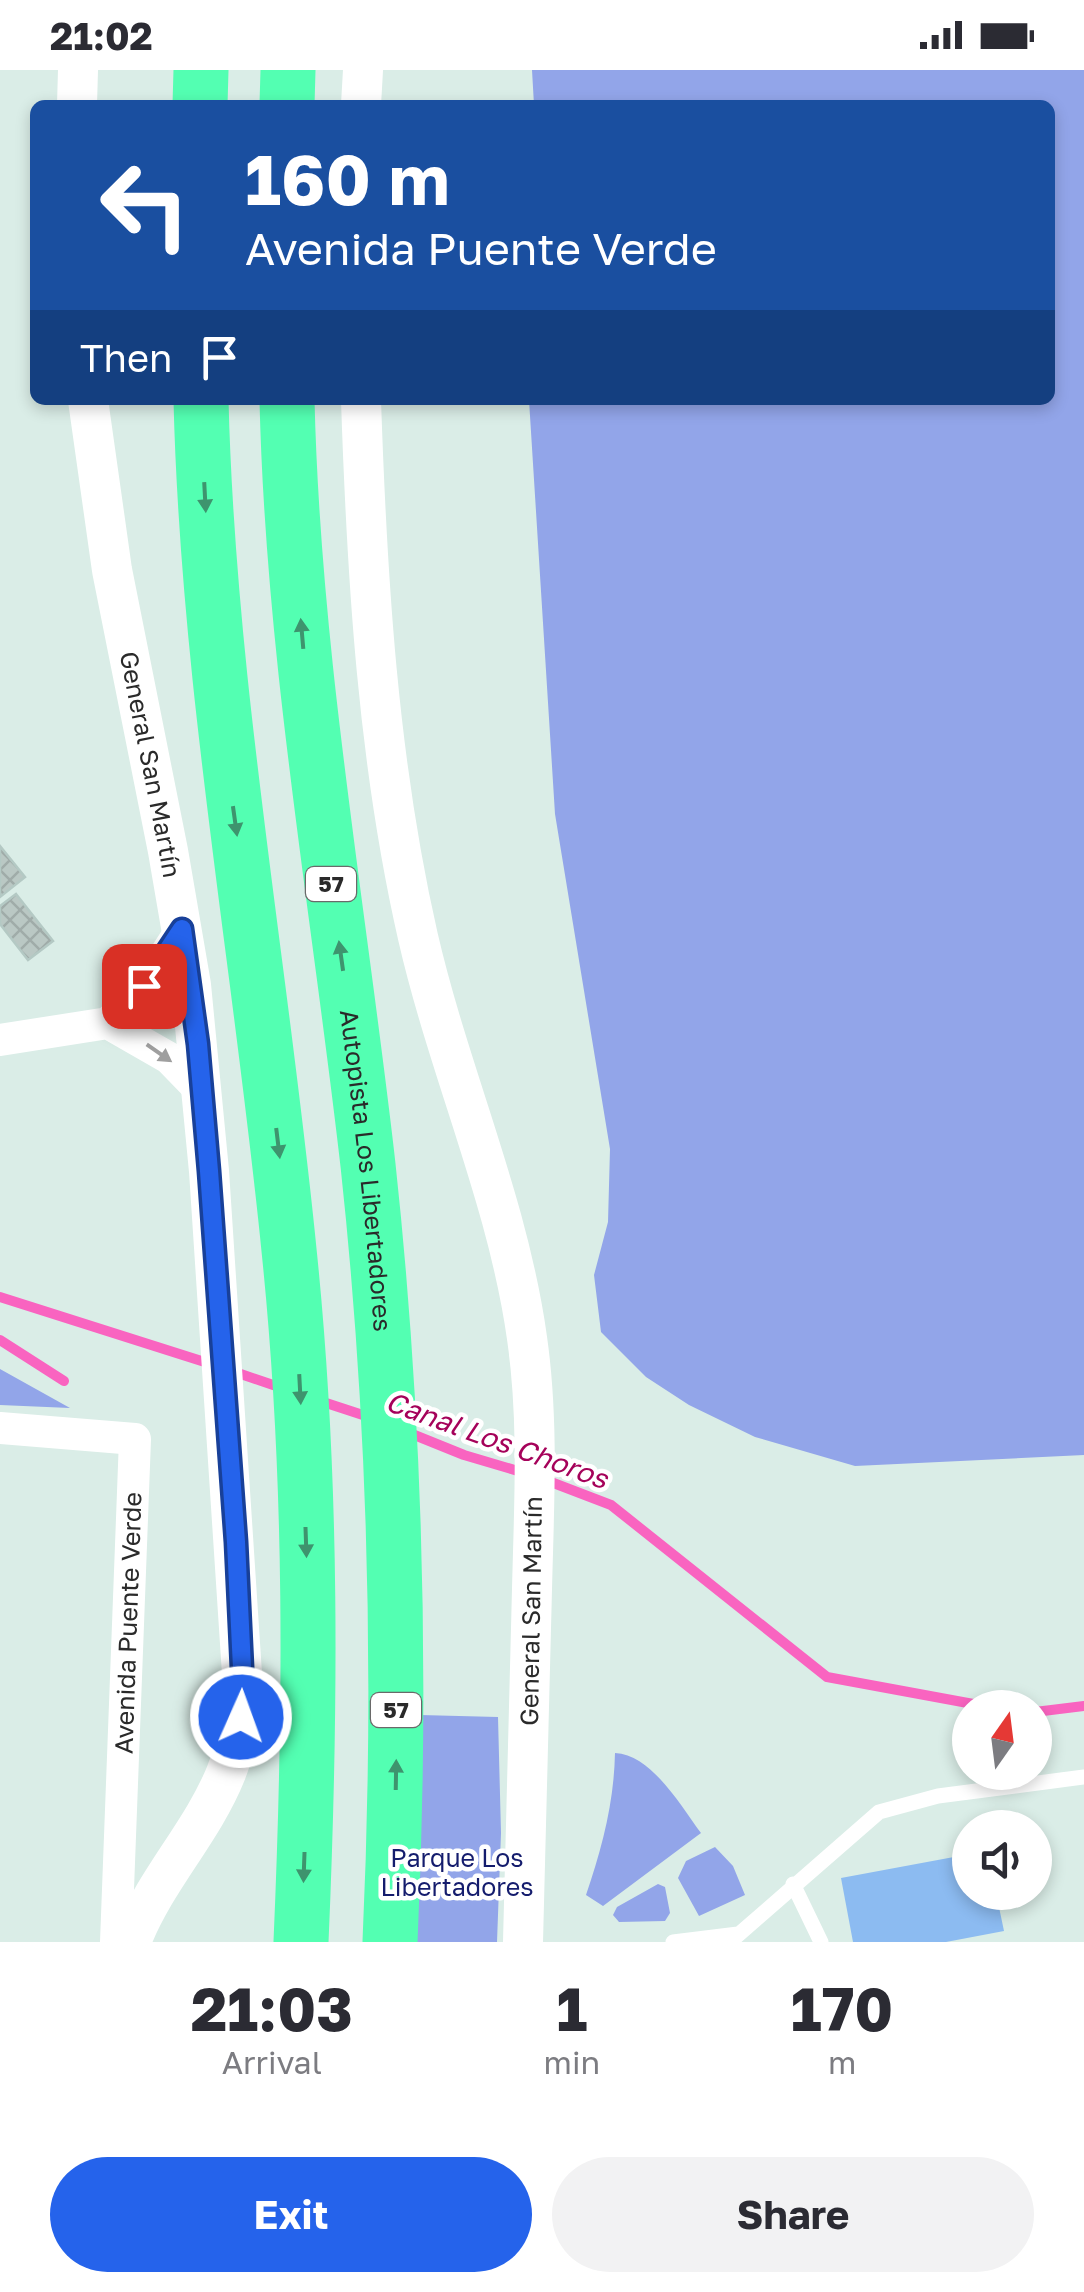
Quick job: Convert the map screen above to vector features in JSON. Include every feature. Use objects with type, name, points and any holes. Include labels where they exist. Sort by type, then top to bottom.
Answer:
[{"type":"highway","points":[[200,100],[201,70]]},
{"type":"highway","points":[[287,100],[288,70]]},
{"type":"highway","points":[[201,405],[220,698],[278,1145],[296,1334],[303,1444],[308,1680],[301,1942]]},
{"type":"highway","name":"Autopista Los Libertadores","points":[[287,405],[303,652],[364,1136],[392,1478],[396,1750],[390,1942]]},
{"type":"street","points":[[77,100],[78,70]]},
{"type":"street","points":[[361,100],[363,70]]},
{"type":"street","name":"General San Martín","points":[[89,405],[112,570],[182,929],[203,1093],[242,1662],[241,1717],[225,1775],[130,1942]]},
{"type":"street","name":"General San Martín","points":[[361,405],[372,618],[395,821],[435,1006],[508,1243],[524,1318],[533,1405],[533,1529],[523,1942]]},
{"type":"street","points":[[0,1040],[108,1023],[144,986],[182,929]]},
{"type":"street","points":[[108,1023],[169,1058],[203,1093]]},
{"type":"street","name":"Avenida Puente Verde","points":[[0,1428],[136,1439],[116,1942]]},
{"type":"lane","points":[[673,1942],[734,1938],[879,1812],[938,1796],[1084,1776]]},
{"type":"lane","points":[[794,1884],[821,1942]]},
{"type":"green space","points":[[532,70],[1084,70],[1084,1455],[855,1466],[755,1437],[689,1405],[646,1377],[601,1332],[594,1275],[608,1222],[610,1149],[555,814],[529,405],[1055,405],[1055,100],[534,100]]},
{"type":"green space","points":[[0,1369],[70,1408],[0,1405]]},
{"type":"green space","name":"Parque Los Libertadores","points":[[420,1715],[498,1717],[501,1833],[497,1942],[410,1942]]},
{"type":"green space","points":[[615,1753],[641,1762],[653,1772],[701,1833],[603,1906],[586,1895],[606,1825]]},
{"type":"green space","points":[[715,1847],[733,1866],[745,1895],[699,1916],[678,1878],[686,1861]]},
{"type":"green space","points":[[658,1884],[665,1887],[670,1913],[665,1921],[619,1922],[613,1915],[617,1907]]},
{"type":"shaded area","points":[[952,1857],[952,1910],[1000,1910],[1004,1931],[946,1942],[853,1942],[841,1878]]},
{"type":"building","points":[[0,846],[25,877],[0,897]]},
{"type":"building","points":[[16,894],[53,941],[28,960],[0,924],[0,906]]},
{"type":"waterway","name":"Canal Los Choros","points":[[0,1297],[211,1364]]},
{"type":"waterway","points":[[0,1340],[64,1381]]},
{"type":"waterway","name":"Canal Los Choros","points":[[232,1371],[282,1388]]},
{"type":"waterway","name":"Canal Los Choros","points":[[317,1400],[372,1418]]},
{"type":"waterway","name":"Canal Los Choros","points":[[407,1432],[464,1455],[528,1474]]},
{"type":"waterway","name":"Canal Los Choros","points":[[543,1479],[611,1505],[827,1677],[952,1700]]},
{"type":"waterway","name":"Canal Los Choros","points":[[1052,1710],[1084,1706]]},
{"type":"route","points":[[144,986],[182,929],[202,1078],[209,1171],[236,1542],[241,1717]]}]
